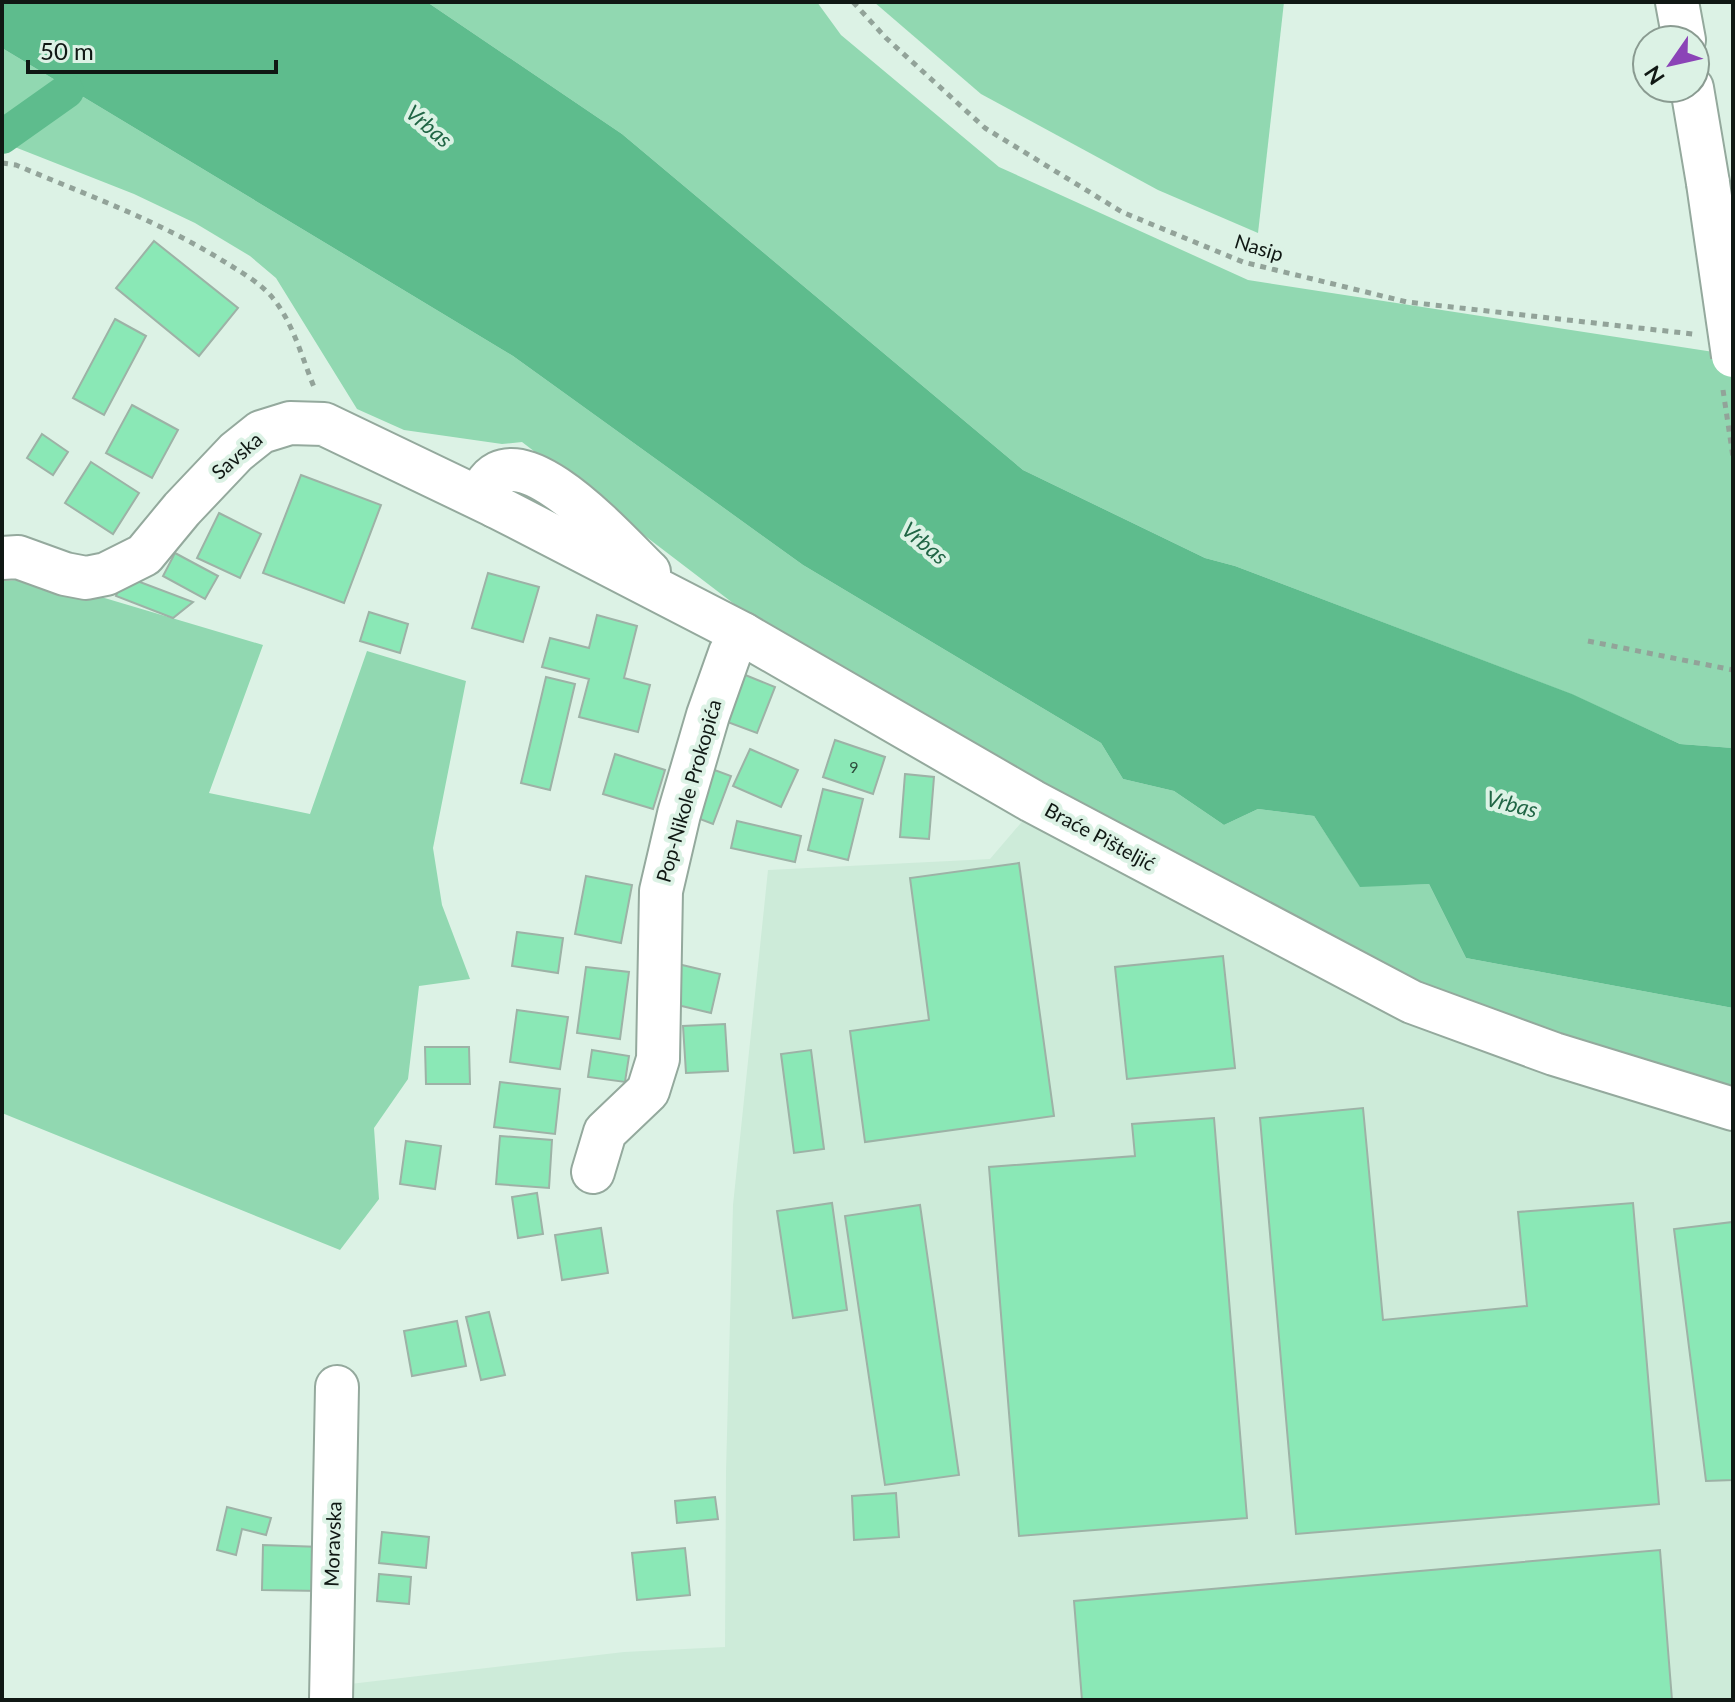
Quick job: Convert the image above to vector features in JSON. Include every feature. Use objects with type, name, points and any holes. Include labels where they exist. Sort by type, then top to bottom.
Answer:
[{"type":"street","points":[[1677,2],[1681,24]]},
{"type":"street","points":[[1695,104],[1708,183],[1718,346]]},
{"type":"street","name":"Savska","points":[[2,558],[18,557],[86,578],[106,574],[144,555],[182,509],[261,432],[290,423],[324,424],[495,506]]},
{"type":"street","name":"Braće Pišteljić","points":[[495,506],[743,634],[1032,801],[1412,1002],[1554,1054],[1733,1109]]},
{"type":"street","name":"Pop-Nikole Prokopića","points":[[593,1172],[605,1132],[648,1091],[658,1059],[661,891],[679,814],[708,715],[730,653],[743,634]]},
{"type":"street","name":"Moravska","points":[[331,1700],[337,1387]]},
{"type":"path","name":"Nasip","points":[[853,2],[886,38],[985,128],[1122,212],[1243,262],[1407,302],[1718,346]]},
{"type":"path","points":[[2,163],[16,165],[143,218],[206,250],[261,288],[272,297],[288,324],[315,389],[324,424]]},
{"type":"path","points":[[1588,641],[1733,670]]},
{"type":"shaded area","points":[[427,2],[817,2],[841,35],[999,167],[1248,280],[1733,355],[1733,748],[1680,744],[1571,694],[1235,566],[1205,558],[1023,470],[622,134]]},
{"type":"shaded area","points":[[874,2],[1284,2],[1258,233],[1158,190],[981,94]]},
{"type":"shaded area","points":[[2,48],[513,356],[803,565],[1101,743],[1123,779],[1174,791],[1224,825],[1258,809],[1314,816],[1360,886],[1429,884],[1466,958],[1733,1008],[1733,1088],[1420,992],[1069,805],[746,613],[522,442],[502,444],[404,430],[357,409],[276,278],[250,256],[195,223],[134,194],[2,142]]},
{"type":"shaded area","points":[[48,578],[81,591],[263,645],[209,793],[310,814],[367,651],[466,681],[433,848],[442,905],[470,979],[419,986],[408,1079],[374,1128],[379,1199],[340,1250],[2,1113],[2,581]]},
{"type":"shaded area","points":[[1026,817],[1733,1127],[1733,1700],[349,1700],[350,1684],[624,1652],[725,1647],[733,1205],[768,870],[990,859]]},
{"type":"water","name":"Vrbas","points":[[2,2],[427,2],[622,134],[1023,470],[1205,558],[1235,566],[1572,694],[1680,744],[1733,748],[1733,1008],[1466,958],[1429,884],[1360,887],[1314,816],[1258,809],[1224,825],[1174,791],[1123,779],[1101,743],[803,565],[513,356],[2,48]]},
{"type":"building","points":[[154,241],[238,308],[199,356],[116,288]]},
{"type":"building","points":[[115,319],[146,336],[104,415],[73,398]]},
{"type":"building","points":[[132,405],[178,430],[152,478],[106,453]]},
{"type":"building","points":[[42,434],[68,452],[53,475],[27,458]]},
{"type":"building","points":[[91,462],[139,493],[113,534],[65,503]]},
{"type":"building","points":[[301,475],[381,505],[344,603],[263,573]]},
{"type":"building","points":[[219,513],[261,534],[240,578],[197,558]]},
{"type":"building","points":[[175,553],[218,576],[205,599],[163,576]]},
{"type":"building","points":[[488,573],[539,587],[523,642],[472,628]]},
{"type":"building","points":[[124,576],[193,602],[173,618],[116,596]]},
{"type":"building","points":[[369,612],[408,624],[400,653],[360,641]]},
{"type":"building","points":[[597,615],[637,626],[624,678],[650,685],[638,732],[579,717],[589,679],[542,667],[550,638],[589,648]]},
{"type":"building","points":[[733,670],[775,687],[757,733],[714,717]]},
{"type":"building","points":[[546,677],[575,684],[550,790],[521,783]]},
{"type":"building","points":[[835,740],[885,757],[873,794],[823,777]]},
{"type":"building","points":[[750,749],[798,770],[781,807],[733,786]]},
{"type":"building","points":[[615,754],[665,770],[653,809],[603,794]]},
{"type":"building","points":[[701,765],[731,776],[713,824],[684,813]]},
{"type":"building","points":[[905,774],[934,777],[929,839],[900,837]]},
{"type":"building","points":[[823,789],[863,799],[848,860],[808,850]]},
{"type":"building","points":[[737,821],[801,836],[795,862],[731,848]]},
{"type":"building","points":[[1019,863],[1054,1116],[865,1142],[850,1031],[929,1020],[910,878]]},
{"type":"building","points":[[586,876],[632,885],[621,943],[575,934]]},
{"type":"building","points":[[517,932],[563,938],[558,973],[512,966]]},
{"type":"building","points":[[1223,956],[1235,1068],[1127,1079],[1115,967]]},
{"type":"building","points":[[678,964],[720,974],[711,1013],[669,1003]]},
{"type":"building","points":[[586,967],[629,972],[620,1039],[577,1033]]},
{"type":"building","points":[[517,1010],[568,1017],[560,1069],[510,1062]]},
{"type":"building","points":[[725,1024],[728,1071],[686,1073],[683,1026]]},
{"type":"building","points":[[425,1047],[469,1047],[470,1084],[426,1084]]},
{"type":"building","points":[[592,1050],[629,1056],[625,1082],[588,1077]]},
{"type":"building","points":[[811,1050],[824,1149],[794,1153],[781,1054]]},
{"type":"building","points":[[500,1082],[560,1089],[555,1134],[494,1127]]},
{"type":"building","points":[[1363,1108],[1383,1320],[1527,1306],[1518,1212],[1633,1203],[1659,1504],[1296,1534],[1260,1118]]},
{"type":"building","points":[[1214,1118],[1247,1518],[1019,1536],[989,1167],[1135,1156],[1132,1124]]},
{"type":"building","points":[[500,1136],[552,1140],[549,1188],[496,1184]]},
{"type":"building","points":[[406,1141],[441,1146],[435,1189],[400,1184]]},
{"type":"building","points":[[537,1193],[543,1234],[518,1238],[512,1197]]},
{"type":"building","points":[[832,1203],[847,1310],[793,1318],[777,1211]]},
{"type":"building","points":[[920,1205],[959,1475],[885,1485],[845,1216]]},
{"type":"building","points":[[1733,1222],[1733,1480],[1706,1481],[1674,1229]]},
{"type":"building","points":[[601,1228],[608,1273],[562,1280],[555,1235]]},
{"type":"building","points":[[489,1312],[505,1375],[481,1380],[466,1317]]},
{"type":"building","points":[[457,1321],[466,1366],[412,1376],[404,1331]]},
{"type":"building","points":[[896,1493],[899,1537],[854,1540],[852,1496]]},
{"type":"building","points":[[715,1497],[718,1519],[677,1523],[675,1501]]},
{"type":"building","points":[[227,1507],[271,1518],[266,1535],[242,1529],[236,1555],[217,1550]]},
{"type":"building","points":[[382,1532],[429,1537],[426,1568],[379,1563]]},
{"type":"building","points":[[263,1545],[322,1547],[321,1591],[262,1590]]},
{"type":"building","points":[[685,1548],[690,1595],[637,1600],[632,1553]]},
{"type":"building","points":[[1660,1550],[1672,1700],[1082,1700],[1074,1601]]},
{"type":"building","points":[[379,1574],[411,1577],[409,1604],[377,1601]]},
{"type":"waterway","points":[[2,137],[67,91]]}]
